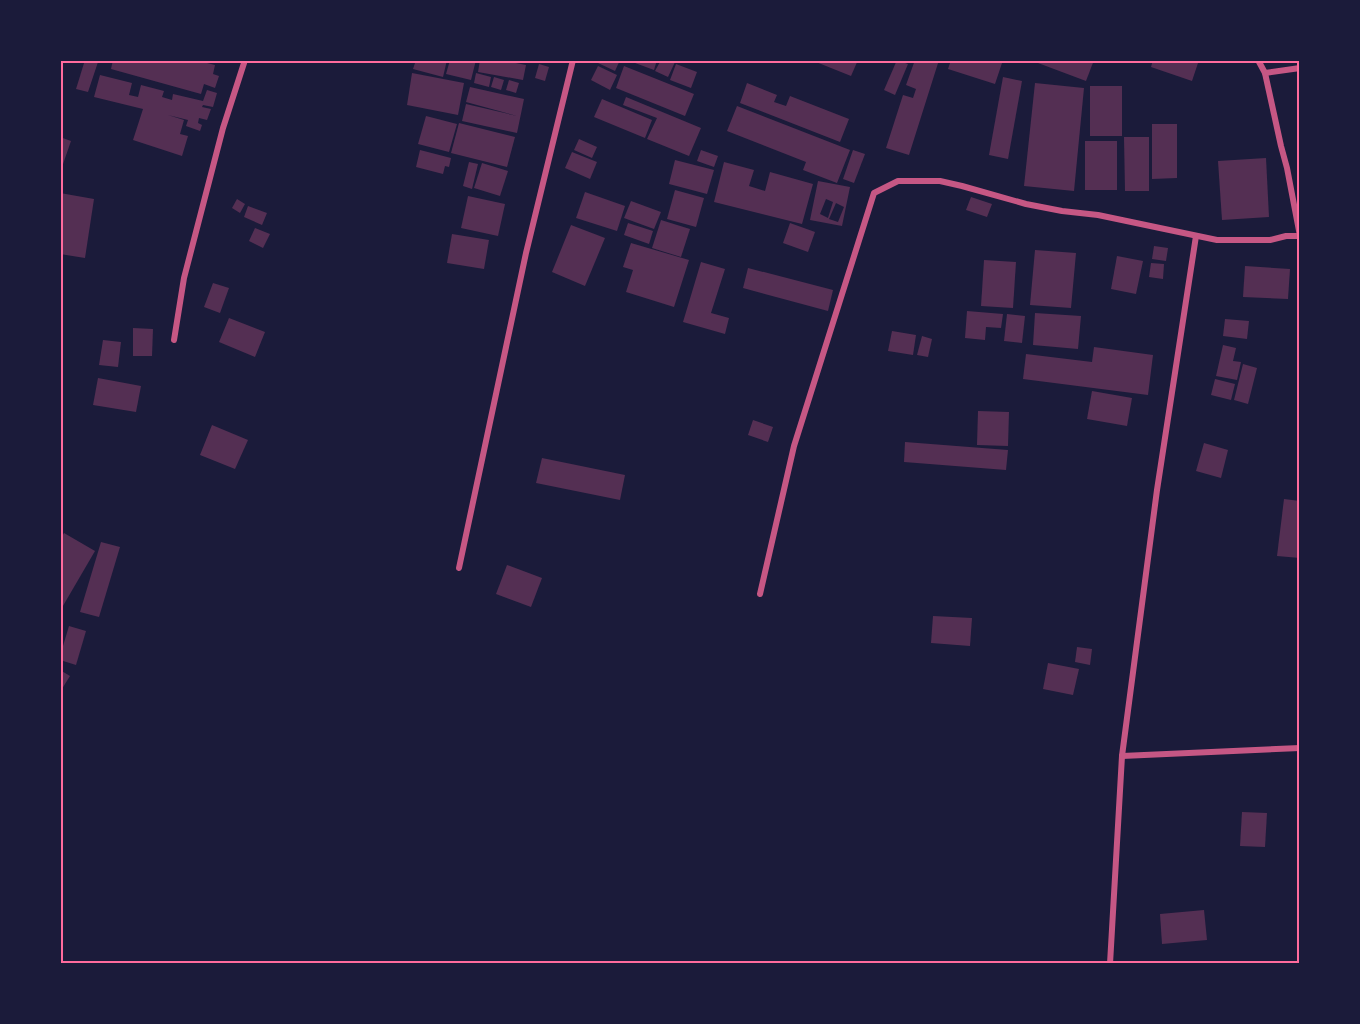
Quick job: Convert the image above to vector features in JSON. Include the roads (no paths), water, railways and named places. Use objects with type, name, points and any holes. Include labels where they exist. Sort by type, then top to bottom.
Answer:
[{"type":"street","points":[[174,340],[183,278],[223,128],[245,60]]},
{"type":"street","points":[[459,568],[526,253],[573,60]]},
{"type":"street","points":[[760,594],[794,446],[874,194],[898,181],[940,182],[1035,206],[1098,215],[1217,240],[1270,240],[1300,236],[1265,73],[1258,60]]},
{"type":"street","points":[[1265,73],[1300,69]]},
{"type":"street","points":[[1110,964],[1122,756],[1157,490],[1196,236]]},
{"type":"street","points":[[1122,756],[1300,748]]}]
